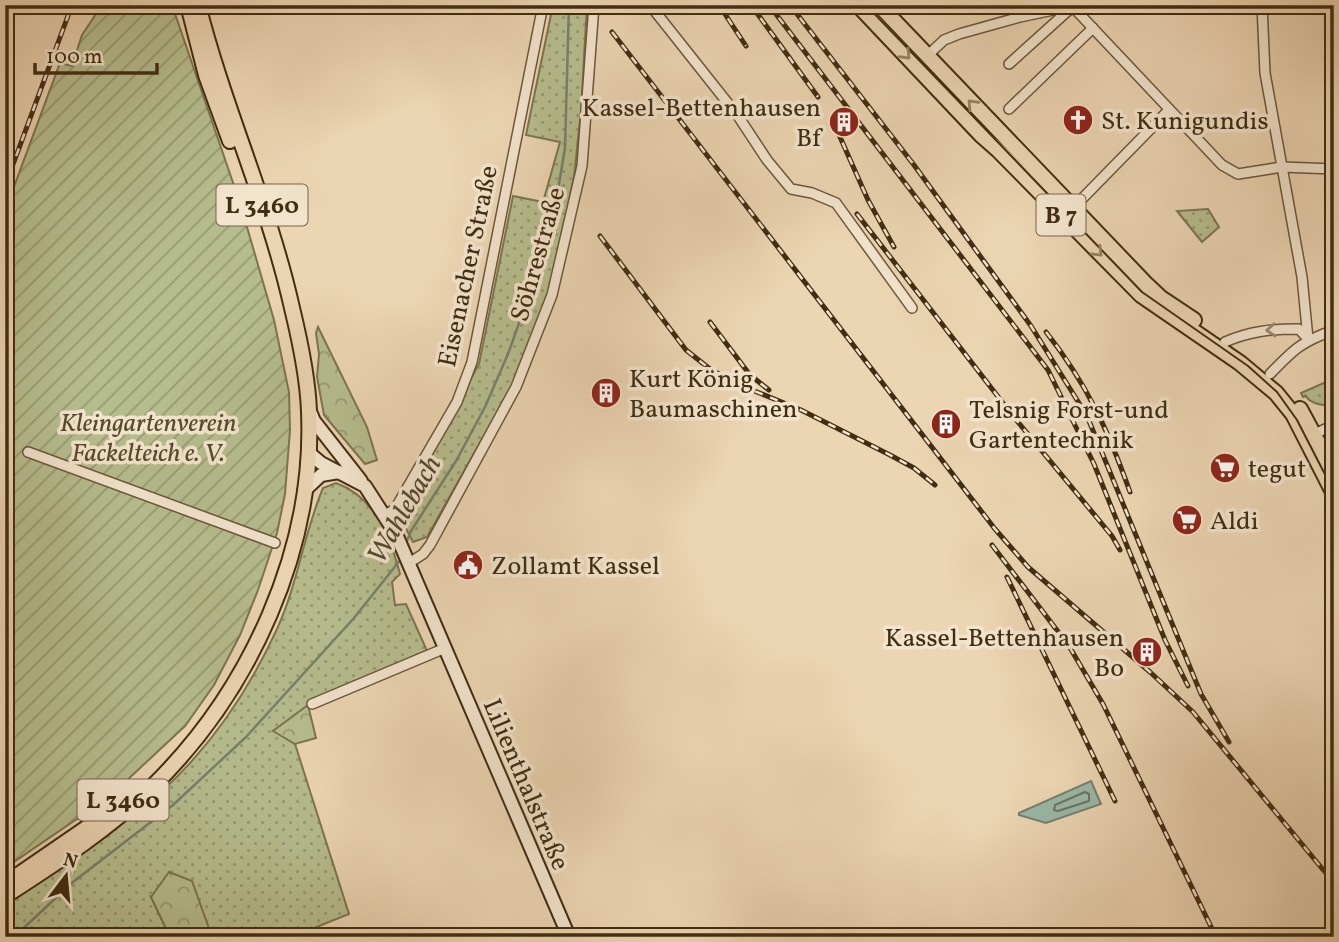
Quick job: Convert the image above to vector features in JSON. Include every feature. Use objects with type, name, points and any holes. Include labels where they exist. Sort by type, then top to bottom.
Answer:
[{"type":"main road","name":"L 3460","points":[[5,897],[76,849],[153,786],[220,707],[255,648],[276,600],[290,556],[304,491],[304,446],[298,377],[286,315],[267,247],[206,75],[188,5]]},
{"type":"main road","name":"L 3460","points":[[5,884],[100,819],[143,784],[202,719],[241,659],[265,610],[293,512],[309,409],[292,307],[279,257],[198,5]]},
{"type":"main road","name":"B 7","points":[[858,5],[981,135],[998,149],[1141,296],[1267,378]]},
{"type":"main road","name":"B 7","points":[[879,5],[1155,293],[1226,342],[1267,378],[1334,472]]},
{"type":"main road","points":[[309,409],[314,421],[365,486]]},
{"type":"main road","name":"B 7","points":[[1310,436],[1334,494]]},
{"type":"main road","points":[[304,446],[340,453]]},
{"type":"main road","name":"Lilienthalstraße","points":[[304,446],[321,463],[365,486],[385,515],[567,933]]},
{"type":"main road","points":[[304,491],[321,475],[341,472]]},
{"type":"street","name":"Eisenacher Straße","points":[[385,515],[395,509],[457,402],[472,362],[543,5]]},
{"type":"street","name":"Söhrestraße","points":[[405,556],[424,554],[430,545],[509,399],[552,295],[582,166],[594,5]]},
{"type":"street","points":[[650,5],[738,116],[767,160],[791,189],[813,193],[836,203],[912,308]]},
{"type":"street","points":[[1262,5],[1265,73],[1302,277],[1308,339]]},
{"type":"street","points":[[927,56],[951,36],[997,22],[1072,6]]},
{"type":"street","points":[[1072,6],[1222,165],[1238,174],[1282,167],[1334,169]]},
{"type":"street","points":[[1009,64],[1072,6]]},
{"type":"street","points":[[1009,109],[1093,28]]},
{"type":"street","points":[[1073,208],[1169,110]]},
{"type":"street","points":[[1226,342],[1251,332],[1278,329],[1299,329],[1308,339]]},
{"type":"street","points":[[1267,378],[1290,353],[1308,339],[1334,330]]},
{"type":"street","points":[[1310,436],[1334,425]]},
{"type":"street","points":[[28,452],[275,543]]},
{"type":"street","points":[[312,704],[443,649]]},
{"type":"street","points":[[552,937],[567,933]]},
{"type":"green space","name":"Kleingartenverein Fackelteich e. V.","points":[[102,5],[172,5],[240,203],[274,320],[289,392],[290,430],[285,494],[277,533],[240,635],[214,685],[185,726],[109,797],[5,868],[5,211],[60,63],[72,66],[82,35]]},
{"type":"green space","points":[[553,5],[587,5],[574,177],[549,292],[513,384],[427,537],[413,542],[401,519],[410,502],[407,498],[479,364],[513,196],[543,202],[560,142],[526,135]]},
{"type":"green space","points":[[1208,209],[1219,227],[1202,242],[1177,211]]},
{"type":"green space","points":[[318,327],[367,427],[377,460],[365,464],[324,415],[317,377]]},
{"type":"green space","points":[[1326,382],[1328,385],[1334,383],[1334,406],[1318,404],[1306,396],[1303,397],[1301,393]]},
{"type":"green space","points":[[336,483],[361,498],[371,508],[386,532],[400,574],[392,582],[395,605],[406,604],[428,653],[309,705],[274,731],[295,744],[349,914],[292,937],[212,937],[209,931],[151,897],[170,937],[5,937],[5,902],[127,820],[171,783],[217,731],[250,682],[268,647],[284,612],[323,488]]},
{"type":"green space","points":[[308,705],[316,738],[295,744],[273,731]]},
{"type":"green space","points":[[169,872],[192,881],[212,937],[170,937],[151,897]]},
{"type":"water","points":[[1091,781],[1101,804],[1046,823],[1019,815],[1019,813]]},
{"type":"waterway","name":"Wahlebach","points":[[406,543],[485,407],[508,354],[550,237],[565,148],[569,5]]},
{"type":"waterway","name":"Wahlebach","points":[[14,937],[73,882],[173,805],[246,737],[354,618],[401,559]]},
{"type":"tram line","points":[[866,5],[1142,292],[1248,366],[1277,392],[1297,420],[1334,492]]},
{"type":"railway","points":[[5,186],[72,5]]},
{"type":"railway","points":[[719,5],[746,46]]},
{"type":"railway","points":[[751,5],[818,97]]},
{"type":"railway","points":[[769,5],[1048,370],[1094,464],[1165,640],[1188,686]]},
{"type":"railway","points":[[790,5],[914,165],[1031,326],[1087,416],[1201,694],[1229,742]]},
{"type":"railway","points":[[612,32],[995,529],[1028,567],[1193,712],[1334,883]]},
{"type":"railway","points":[[836,128],[868,200],[894,247]]},
{"type":"railway","points":[[857,214],[1013,416],[1112,536],[1120,550]]},
{"type":"railway","points":[[600,236],[686,350],[710,369],[735,383],[801,410],[890,455],[914,468],[935,485]]},
{"type":"railway","points":[[710,322],[750,375],[769,390]]},
{"type":"railway","points":[[1046,332],[1073,370],[1095,408],[1130,492]]},
{"type":"railway","points":[[992,545],[1069,646],[1103,704],[1216,937]]},
{"type":"railway","points":[[1007,577],[1115,801]]},
{"type":"place","name":"St. Kunigundis","points":[[1078,120]]},
{"type":"place","name":"Kassel-Bettenhausen Bf","points":[[844,122]]},
{"type":"place","name":"Kurt König Baumaschinen","points":[[606,393]]},
{"type":"place","name":"Telsnig Forst-und Gartentechnik","points":[[946,424]]},
{"type":"place","name":"tegut","points":[[1225,468]]},
{"type":"place","name":"Aldi","points":[[1187,520]]},
{"type":"place","name":"Zollamt Kassel","points":[[468,565]]},
{"type":"place","name":"Kassel-Bettenhausen Bo","points":[[1147,652]]}]
